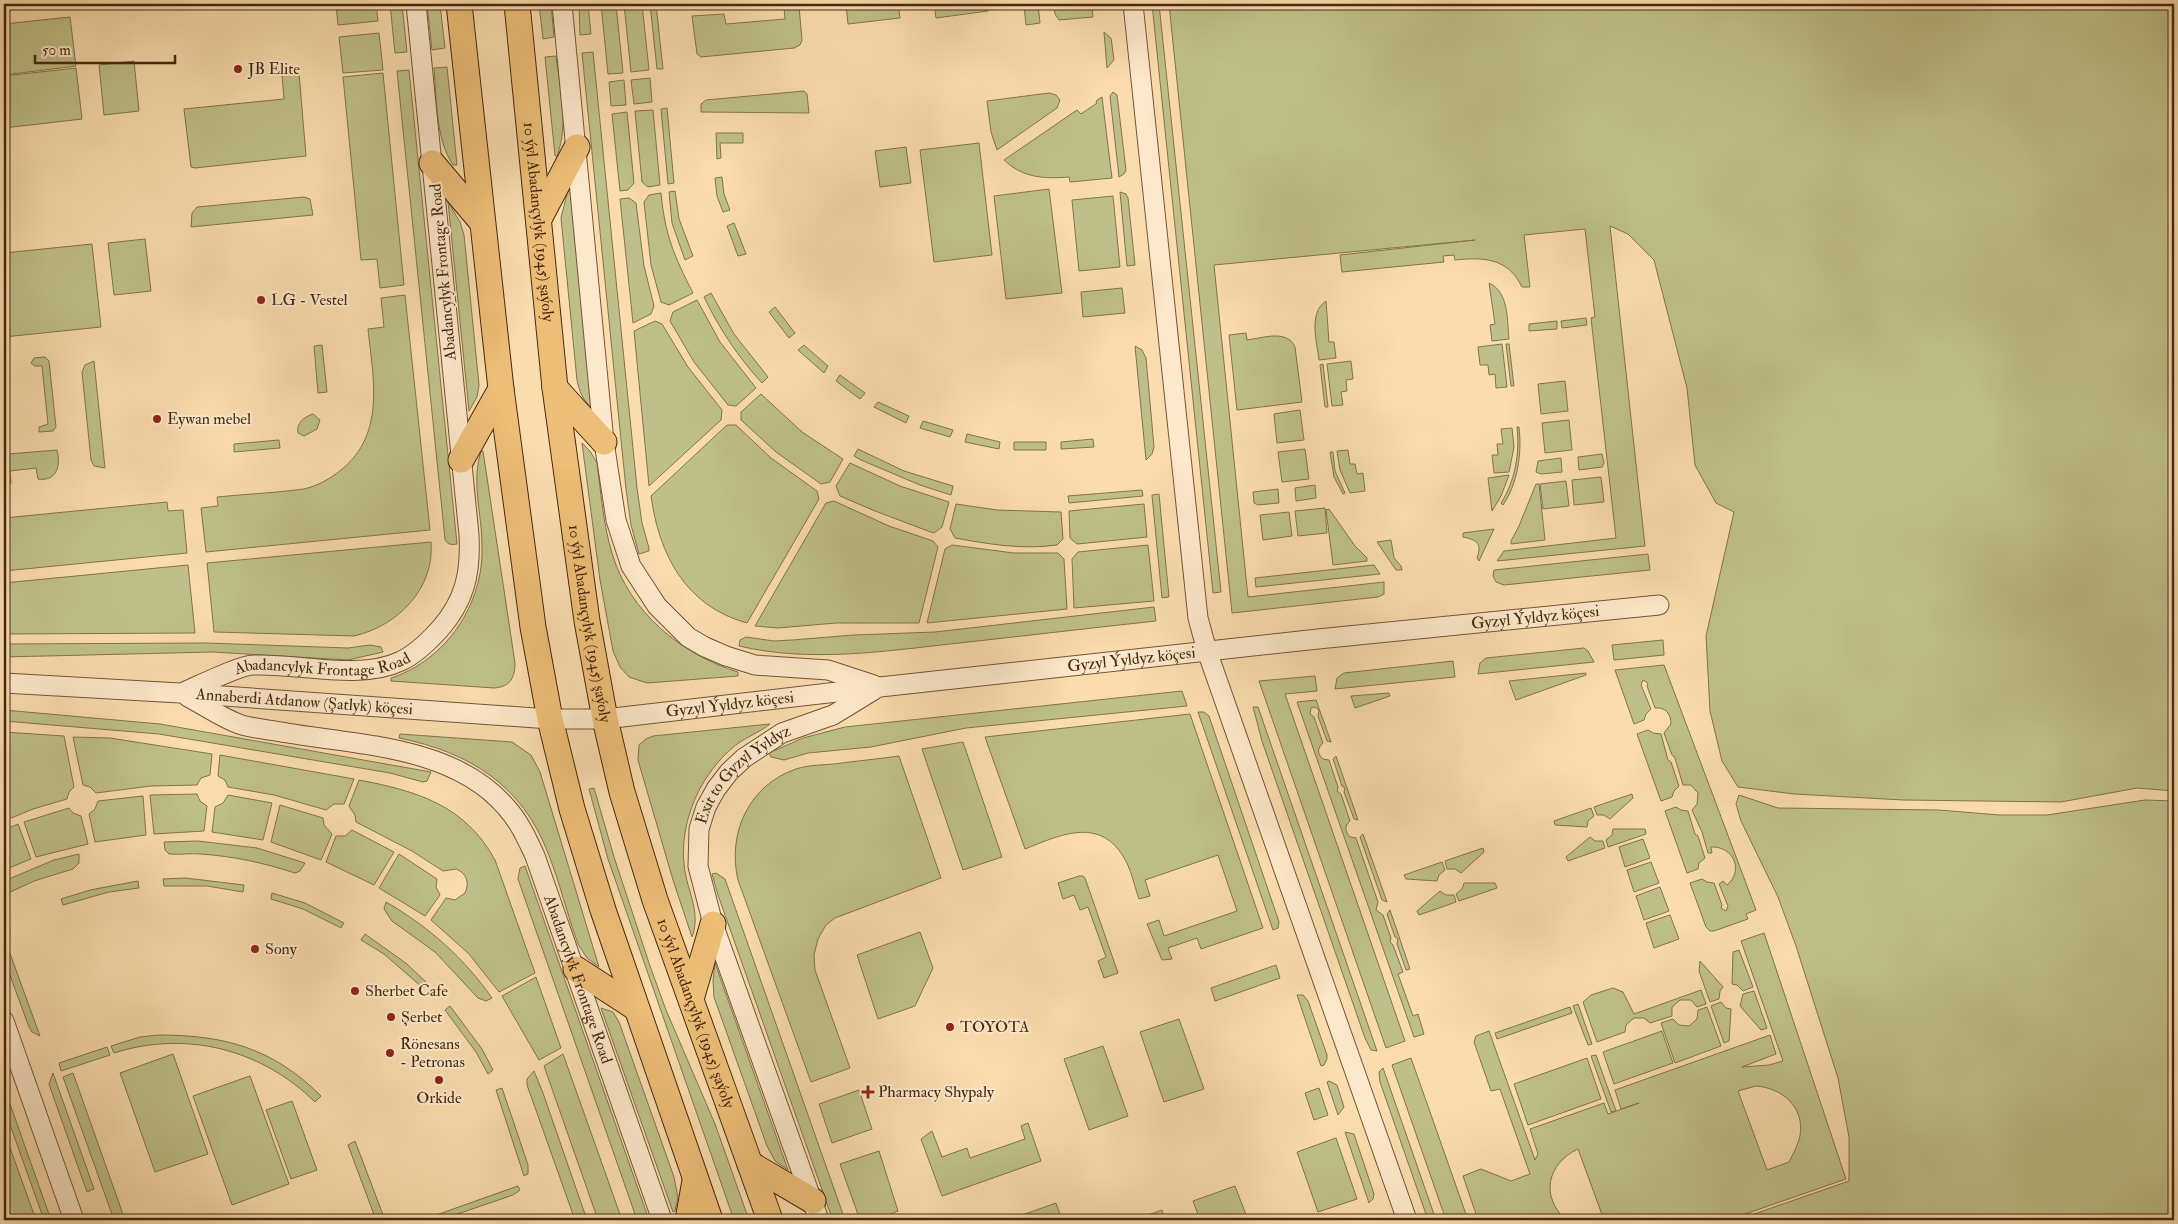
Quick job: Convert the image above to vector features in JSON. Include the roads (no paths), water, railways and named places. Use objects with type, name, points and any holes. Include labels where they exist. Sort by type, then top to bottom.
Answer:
[{"type":"main road","points":[[459,4],[501,390],[533,627],[550,719],[572,809],[603,910],[710,1220]]},
{"type":"main road","name":"10 ýyl Abadançylyk (1945) şaýoly","points":[[517,4],[555,388],[587,621],[605,719],[622,792],[647,873],[770,1220]]},
{"type":"main road","points":[[539,219],[577,146]]},
{"type":"main road","points":[[432,163],[482,222]]},
{"type":"main road","points":[[555,388],[604,442]]},
{"type":"main road","points":[[461,460],[501,390]]},
{"type":"main road","points":[[691,999],[713,924]]},
{"type":"main road","points":[[576,969],[636,1008]]},
{"type":"main road","points":[[750,1164],[816,1211]]},
{"type":"main road","points":[[688,1220],[695,1179]]},
{"type":"street","name":"Abadancylyk Frontage Road","points":[[180,693],[251,664],[369,669],[388,666],[417,651],[447,621],[458,605],[467,577],[470,555],[416,4]]},
{"type":"street","points":[[562,4],[604,442],[616,520],[631,566],[657,606],[683,632],[705,647],[755,665],[828,670],[880,686]]},
{"type":"street","points":[[1133,4],[1198,618],[1207,651],[1407,1220]]},
{"type":"street","name":"Gyzyl Ýyldyz köçesi","points":[[605,719],[880,686],[1659,605]]},
{"type":"street","name":"Annaberdi Atdanow (Şatlyk) köçesi","points":[[4,683],[180,693],[550,719],[605,719]]},
{"type":"street","name":"Exit to Gyzyl Yyldyz","points":[[713,924],[698,866],[698,848],[706,807],[724,778],[744,758],[782,733],[834,715],[880,686]]},
{"type":"street","name":"Abadancylyk Frontage Road","points":[[180,693],[241,725],[414,755],[451,767],[484,786],[507,807],[527,838],[576,969],[662,1220]]},
{"type":"street","points":[[713,924],[816,1211]]},
{"type":"street","points":[[4,1021],[74,1220]]},
{"type":"place","name":"JB Elite","points":[[238,69]]},
{"type":"place","name":"LG - Vestel","points":[[261,300]]},
{"type":"place","name":"Eywan mebel","points":[[157,419]]},
{"type":"place","name":"Sony","points":[[255,949]]},
{"type":"place","name":"Sherbet Cafe","points":[[355,991]]},
{"type":"place","name":"Şerbet","points":[[391,1017]]},
{"type":"place","name":"TOYOTA","points":[[950,1027]]},
{"type":"place","name":"Rönesans - Petronas","points":[[390,1053]]},
{"type":"place","name":"Orkide","points":[[439,1080]]},
{"type":"place","name":"Pharmacy Shypaly","points":[[868,1092]]}]
